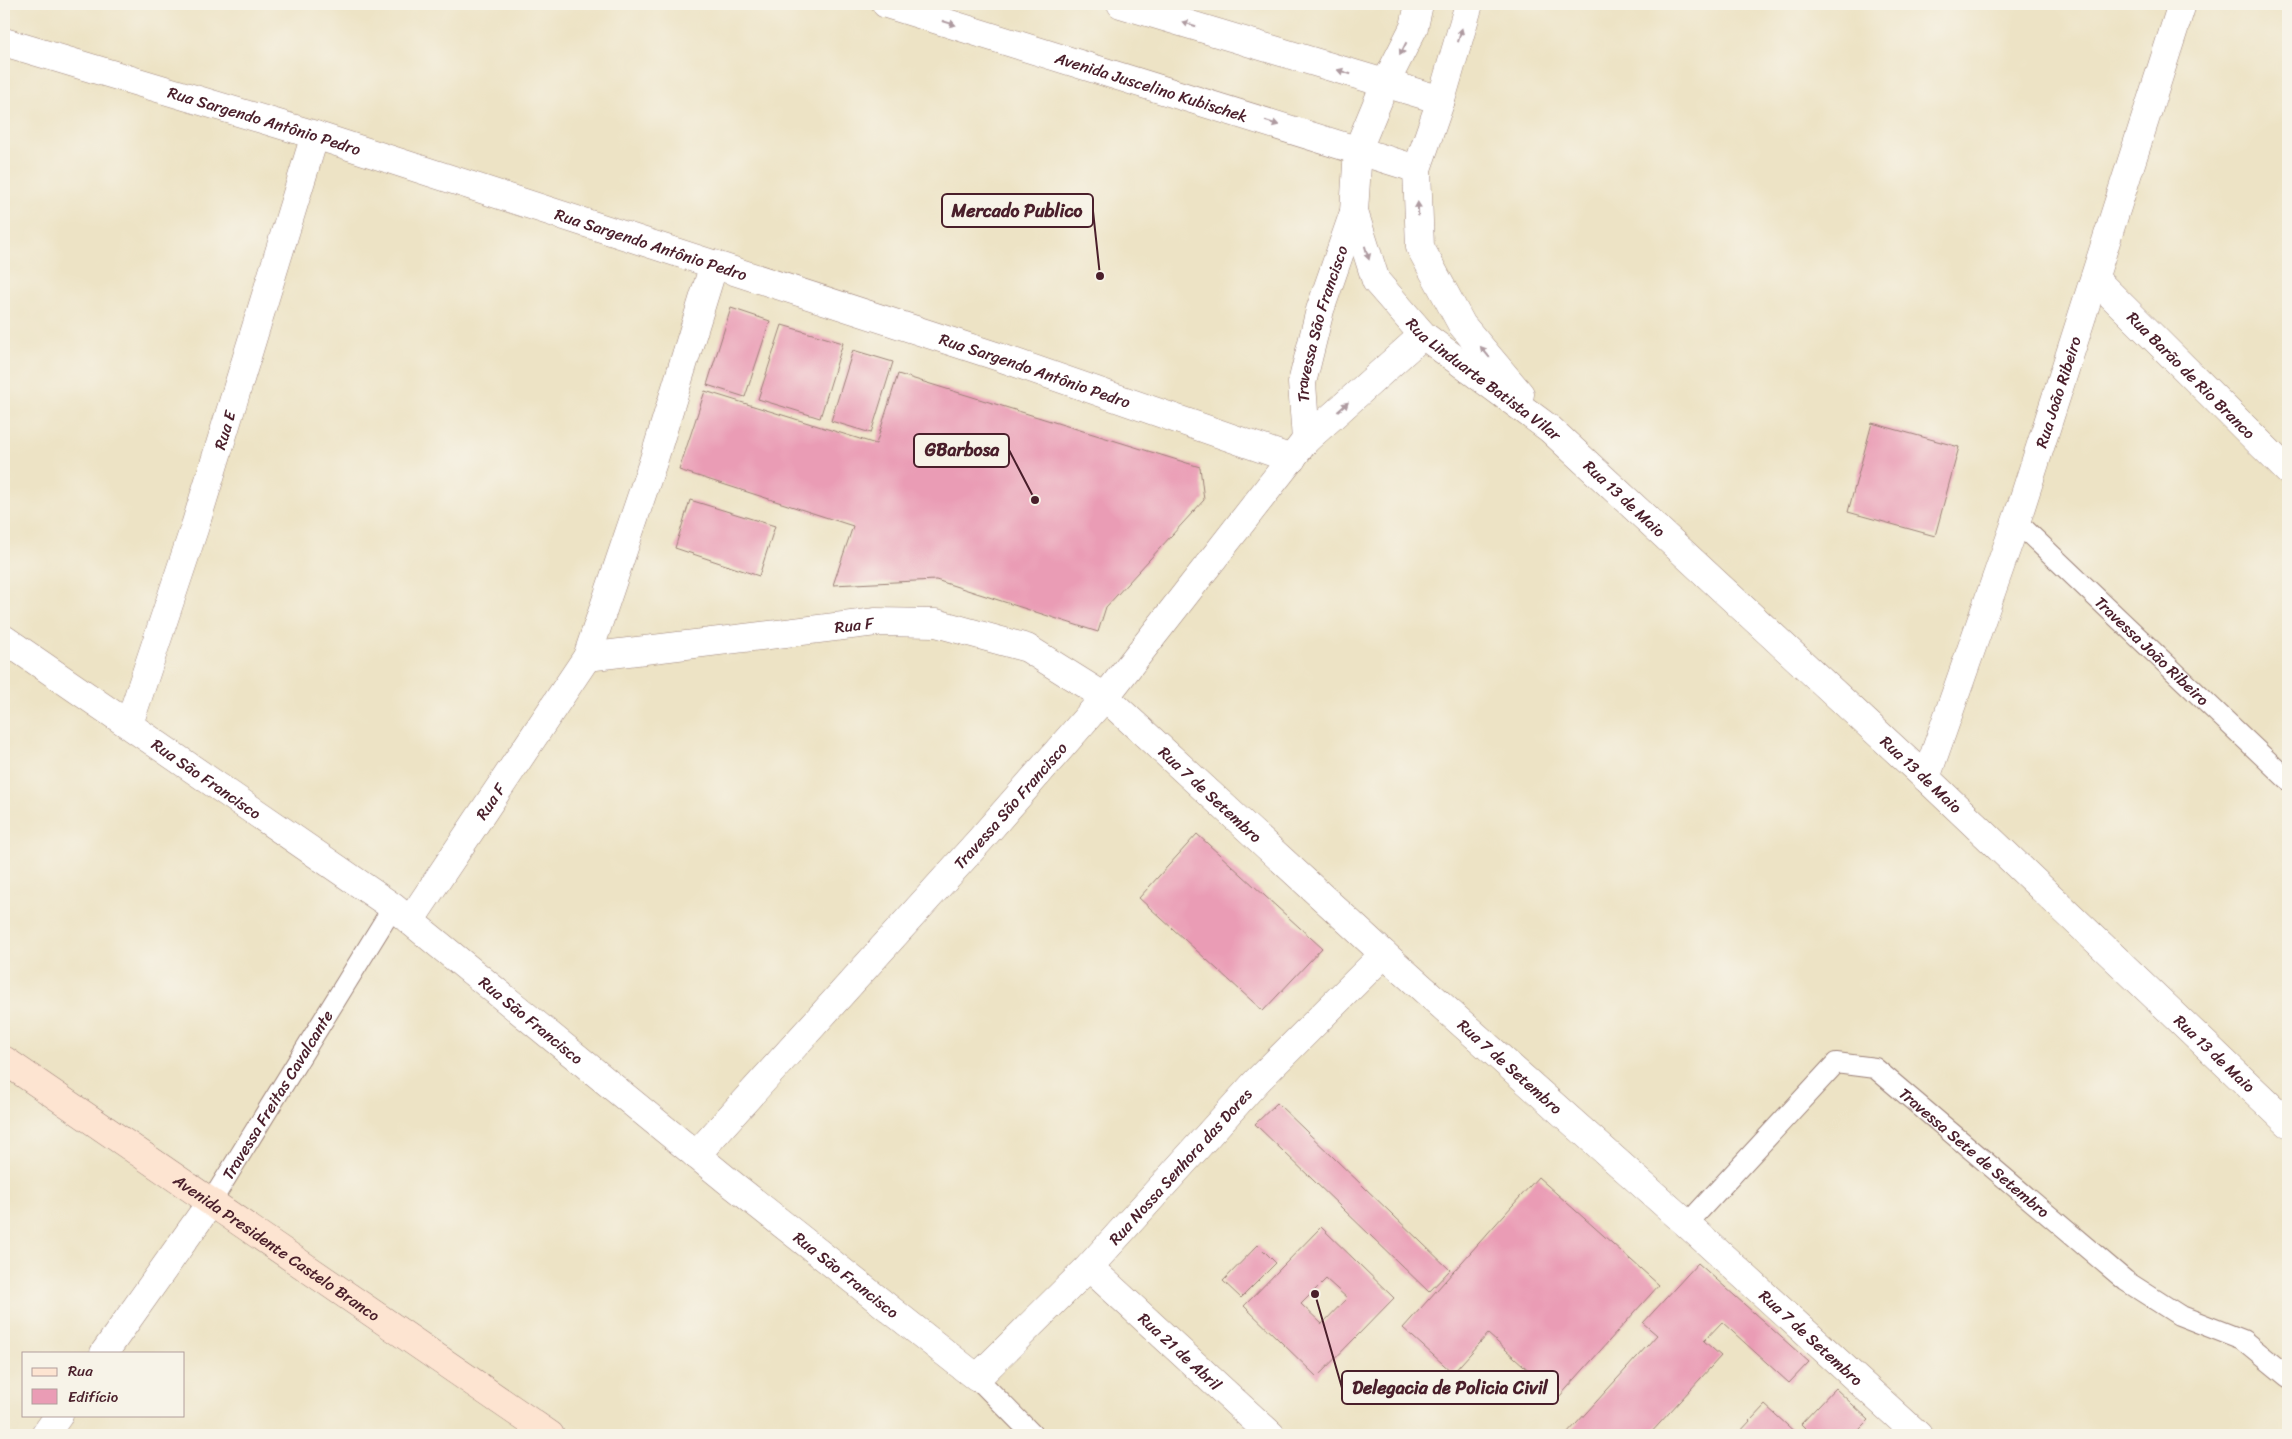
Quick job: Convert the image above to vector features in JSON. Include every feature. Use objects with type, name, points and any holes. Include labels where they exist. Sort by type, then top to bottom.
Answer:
[{"type":"main road","name":"Avenida Presidente Castelo Branco","points":[[4,1060],[550,1435]]},
{"type":"street","points":[[1122,4],[1441,100]]},
{"type":"street","name":"Rua Linduarte Batista Vilar","points":[[1419,4],[1414,27],[1385,84],[1358,149],[1354,212],[1376,282],[1423,335],[1550,429]]},
{"type":"street","name":"Rua Linduarte Batista Vilar","points":[[1469,4],[1441,100],[1417,169],[1420,247],[1462,325],[1550,429]]},
{"type":"street","name":"Rua João Ribeiro","points":[[1926,778],[2016,521],[2095,280],[2182,4]]},
{"type":"street","name":"Avenida Juscelino Kubischek","points":[[902,6],[1417,169]]},
{"type":"street","name":"Rua Sargendo Antônio Pedro","points":[[4,42],[315,135],[996,356],[1299,449]]},
{"type":"street","name":"Rua E","points":[[129,724],[194,526],[315,135]]},
{"type":"street","name":"Travessa São Francisco","points":[[1299,449],[1302,383],[1320,310],[1354,212]]},
{"type":"street","name":"Rua F","points":[[402,914],[587,657],[654,460],[714,264]]},
{"type":"street","name":"Rua Barão de Rio Branco","points":[[2095,280],[2288,471]]},
{"type":"street","name":"Travessa São Francisco","points":[[696,1155],[1105,697],[1299,449],[1423,335]]},
{"type":"street","name":"Rua 13 de Maio","points":[[1550,429],[1926,778],[2288,1123]]},
{"type":"street","name":"Rua F","points":[[587,657],[876,622],[936,623],[1027,648],[1105,697]]},
{"type":"street","name":"Rua São Francisco","points":[[4,639],[402,914],[696,1155],[977,1378]]},
{"type":"street","name":"Rua 7 de Setembro","points":[[1105,697],[1384,954],[1686,1224],[1918,1435]]},
{"type":"street","name":"Rua Nossa Senhora das Dores","points":[[977,1378],[1089,1268],[1257,1081],[1384,954]]},
{"type":"street","name":"Travessa Freitas Cavalcante","points":[[105,1352],[212,1202]]},
{"type":"street","name":"Rua 21 de Abril","points":[[1089,1268],[1271,1435]]},
{"type":"street","points":[[45,1435],[58,1416]]},
{"type":"lane","name":"Travessa João Ribeiro","points":[[2016,521],[2288,780]]},
{"type":"lane","name":"Travessa Freitas Cavalcante","points":[[212,1202],[402,914]]},
{"type":"lane","name":"Travessa Sete de Setembro","points":[[1686,1224],[1836,1062],[1875,1068],[2126,1281],[2179,1315],[2243,1340],[2288,1377]]},
{"type":"lane","name":"Rua São Francisco","points":[[977,1378],[1033,1435]]},
{"type":"building","points":[[731,308],[770,321],[745,397],[707,385]]},
{"type":"building","points":[[782,325],[843,343],[820,418],[758,399]]},
{"type":"building","points":[[853,350],[893,362],[871,433],[831,421]]},
{"type":"building","points":[[898,374],[1200,467],[1204,500],[1106,607],[1098,632],[936,580],[833,585],[853,526],[679,470],[705,391],[876,444]]},
{"type":"building","points":[[1872,423],[1959,447],[1935,536],[1848,512]]},
{"type":"building","points":[[690,500],[775,526],[759,576],[675,548]]},
{"type":"building","points":[[1197,834],[1322,948],[1263,1011],[1139,898]]},
{"type":"building","points":[[1277,1103],[1450,1270],[1429,1292],[1255,1124]]},
{"type":"building","points":[[1538,1177],[1659,1285],[1559,1397],[1488,1334],[1453,1373],[1403,1328]]},
{"type":"building","points":[[1321,1227],[1394,1298],[1317,1377],[1244,1306]],"holes":[[[1326,1279],[1347,1298],[1322,1324],[1301,1304]]]},
{"type":"building","points":[[1258,1245],[1276,1263],[1241,1298],[1223,1281]]},
{"type":"building","points":[[1698,1263],[1809,1362],[1789,1383],[1722,1322],[1704,1341],[1721,1356],[1649,1435],[1566,1435],[1657,1335],[1643,1323]]},
{"type":"building","points":[[1835,1388],[1869,1420],[1854,1435],[1812,1435],[1801,1424]]},
{"type":"building","points":[[1765,1405],[1798,1435],[1737,1435]]},
{"type":"place","name":"Mercado Publico","points":[[1100,276]]},
{"type":"place","name":"GBarbosa","points":[[1035,500]]},
{"type":"place","name":"Delegacia de Policia Civil","points":[[1315,1294]]}]
